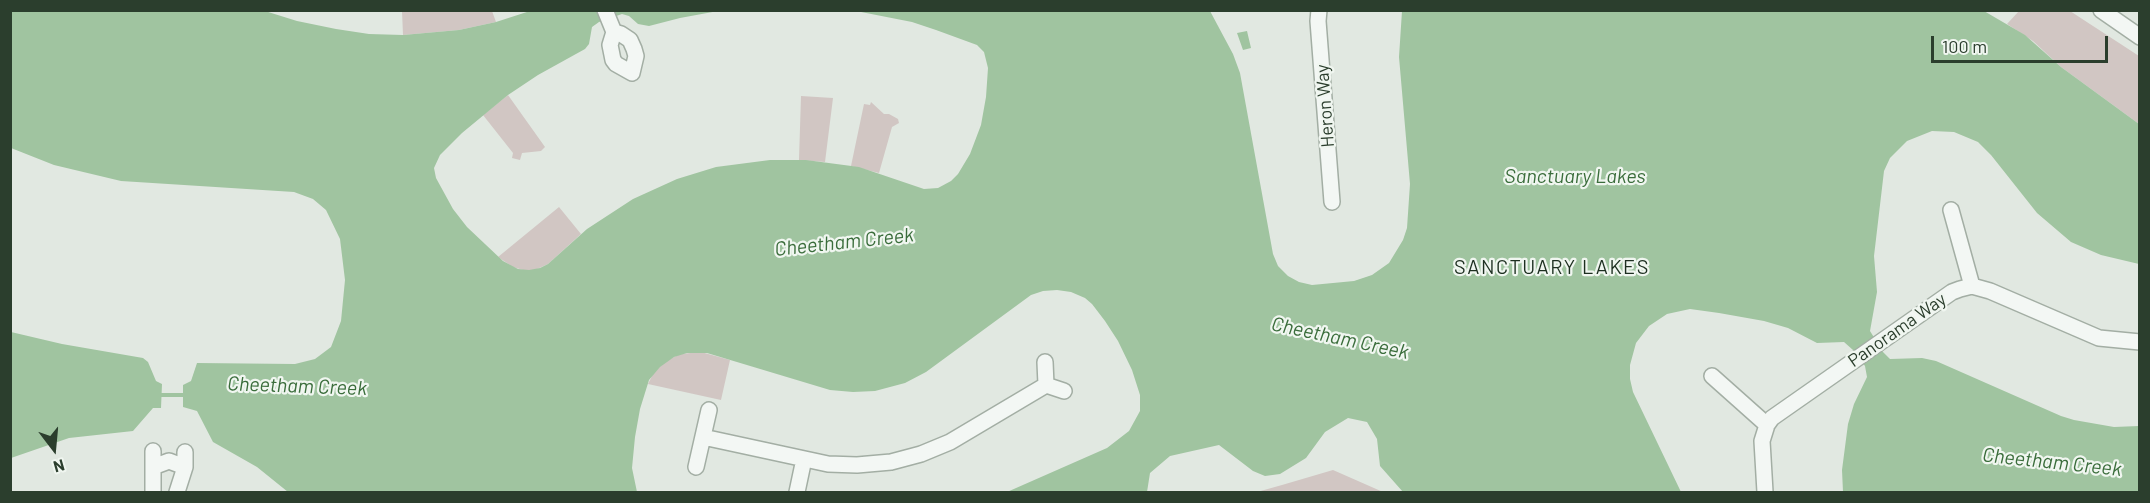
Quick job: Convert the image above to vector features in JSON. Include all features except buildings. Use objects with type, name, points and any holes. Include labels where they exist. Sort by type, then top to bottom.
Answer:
[{"type":"street","name":"Heron Way","points":[[1319,10],[1332,202]]},
{"type":"street","points":[[2101,10],[2139,37]]},
{"type":"street","points":[[1951,210],[1972,286],[1990,291],[2099,338],[2139,342]]},
{"type":"street","name":"Panorama Way","points":[[1767,425],[1778,413],[1952,292],[1972,286]]},
{"type":"street","points":[[1045,362],[1046,385]]},
{"type":"street","points":[[1712,376],[1767,425],[1763,435],[1762,449],[1765,492]]},
{"type":"street","points":[[704,437],[828,464],[856,465],[891,462],[921,454],[950,442],[1046,385],[1064,391]]},
{"type":"street","points":[[696,467],[709,410]]},
{"type":"street","points":[[153,451],[153,492]]},
{"type":"street","points":[[797,492],[804,459]]},
{"type":"street","points":[[153,467],[169,460],[185,460],[177,492]]},
{"type":"shaded area","points":[[402,11],[492,11],[496,22],[459,30],[403,35]]},
{"type":"shaded area","points":[[2019,11],[2070,11],[2139,56],[2139,124],[2061,67],[2033,41],[2007,24]]},
{"type":"shaded area","points":[[508,95],[545,147],[541,151],[522,153],[520,160],[512,158],[513,153],[483,115]]},
{"type":"shaded area","points":[[801,96],[833,98],[825,162],[799,160]]},
{"type":"shaded area","points":[[871,102],[884,114],[898,119],[899,123],[892,127],[879,173],[851,166],[864,104],[870,105]]},
{"type":"shaded area","points":[[559,207],[581,234],[548,264],[535,270],[523,270],[513,267],[498,257]]},
{"type":"shaded area","points":[[701,352],[730,360],[721,400],[648,384],[654,372],[666,361],[680,354]]},
{"type":"shaded area","points":[[1333,470],[1383,492],[1257,492],[1282,485]]},
{"type":"water","name":"Sanctuary Lakes","points":[[10,11],[265,11],[297,21],[336,29],[369,34],[403,35],[459,30],[496,22],[530,11],[718,11],[649,26],[638,24],[629,16],[622,14],[599,22],[592,27],[589,44],[585,49],[508,95],[462,133],[440,155],[434,168],[436,178],[453,209],[467,227],[503,261],[518,269],[529,270],[548,264],[587,229],[633,199],[677,179],[716,167],[770,160],[806,160],[859,167],[924,189],[938,188],[951,181],[970,154],[981,125],[988,68],[984,52],[977,45],[912,22],[856,11],[1210,11],[1233,54],[1240,73],[1273,254],[1278,266],[1288,276],[1312,285],[1354,281],[1372,275],[1389,263],[1403,240],[1407,228],[1410,184],[1399,57],[1402,11],[1984,11],[2025,35],[2061,67],[2139,124],[2139,264],[2101,255],[2071,242],[2037,213],[1978,142],[1954,132],[1932,131],[1907,141],[1890,158],[1884,171],[1874,256],[1877,292],[1870,331],[1890,359],[1922,358],[1936,361],[2074,420],[2114,427],[2139,426],[2139,492],[1843,492],[1842,470],[1848,424],[1854,404],[1867,377],[1865,366],[1853,350],[1844,342],[1817,343],[1788,328],[1764,321],[1690,309],[1667,314],[1649,326],[1636,343],[1630,365],[1633,392],[1681,492],[1403,492],[1380,466],[1377,439],[1367,422],[1348,418],[1325,432],[1306,458],[1280,474],[1265,476],[1253,471],[1219,445],[1170,456],[1150,473],[1147,492],[1007,492],[1107,448],[1129,431],[1140,411],[1140,395],[1132,370],[1105,321],[1085,298],[1071,292],[1057,290],[1031,295],[926,372],[905,383],[875,391],[830,390],[707,353],[687,353],[674,357],[660,367],[649,380],[640,409],[632,468],[637,492],[288,492],[257,467],[213,442],[197,411],[183,407],[183,385],[191,381],[197,363],[295,364],[315,359],[331,347],[341,321],[345,280],[340,239],[326,210],[313,199],[294,192],[121,181],[54,165],[11,148]]},
{"type":"water","points":[[1247,31],[1251,48],[1243,50],[1237,33]]},
{"type":"water","points":[[11,332],[62,344],[143,358],[148,362],[156,381],[162,384],[161,408],[153,408],[133,431],[69,438],[11,458]]},
{"type":"waterway","name":"Cheetham Creek","points":[[157,395],[186,395]]},
{"type":"district","name":"SANCTUARY LAKES","points":[[1552,267]]}]
